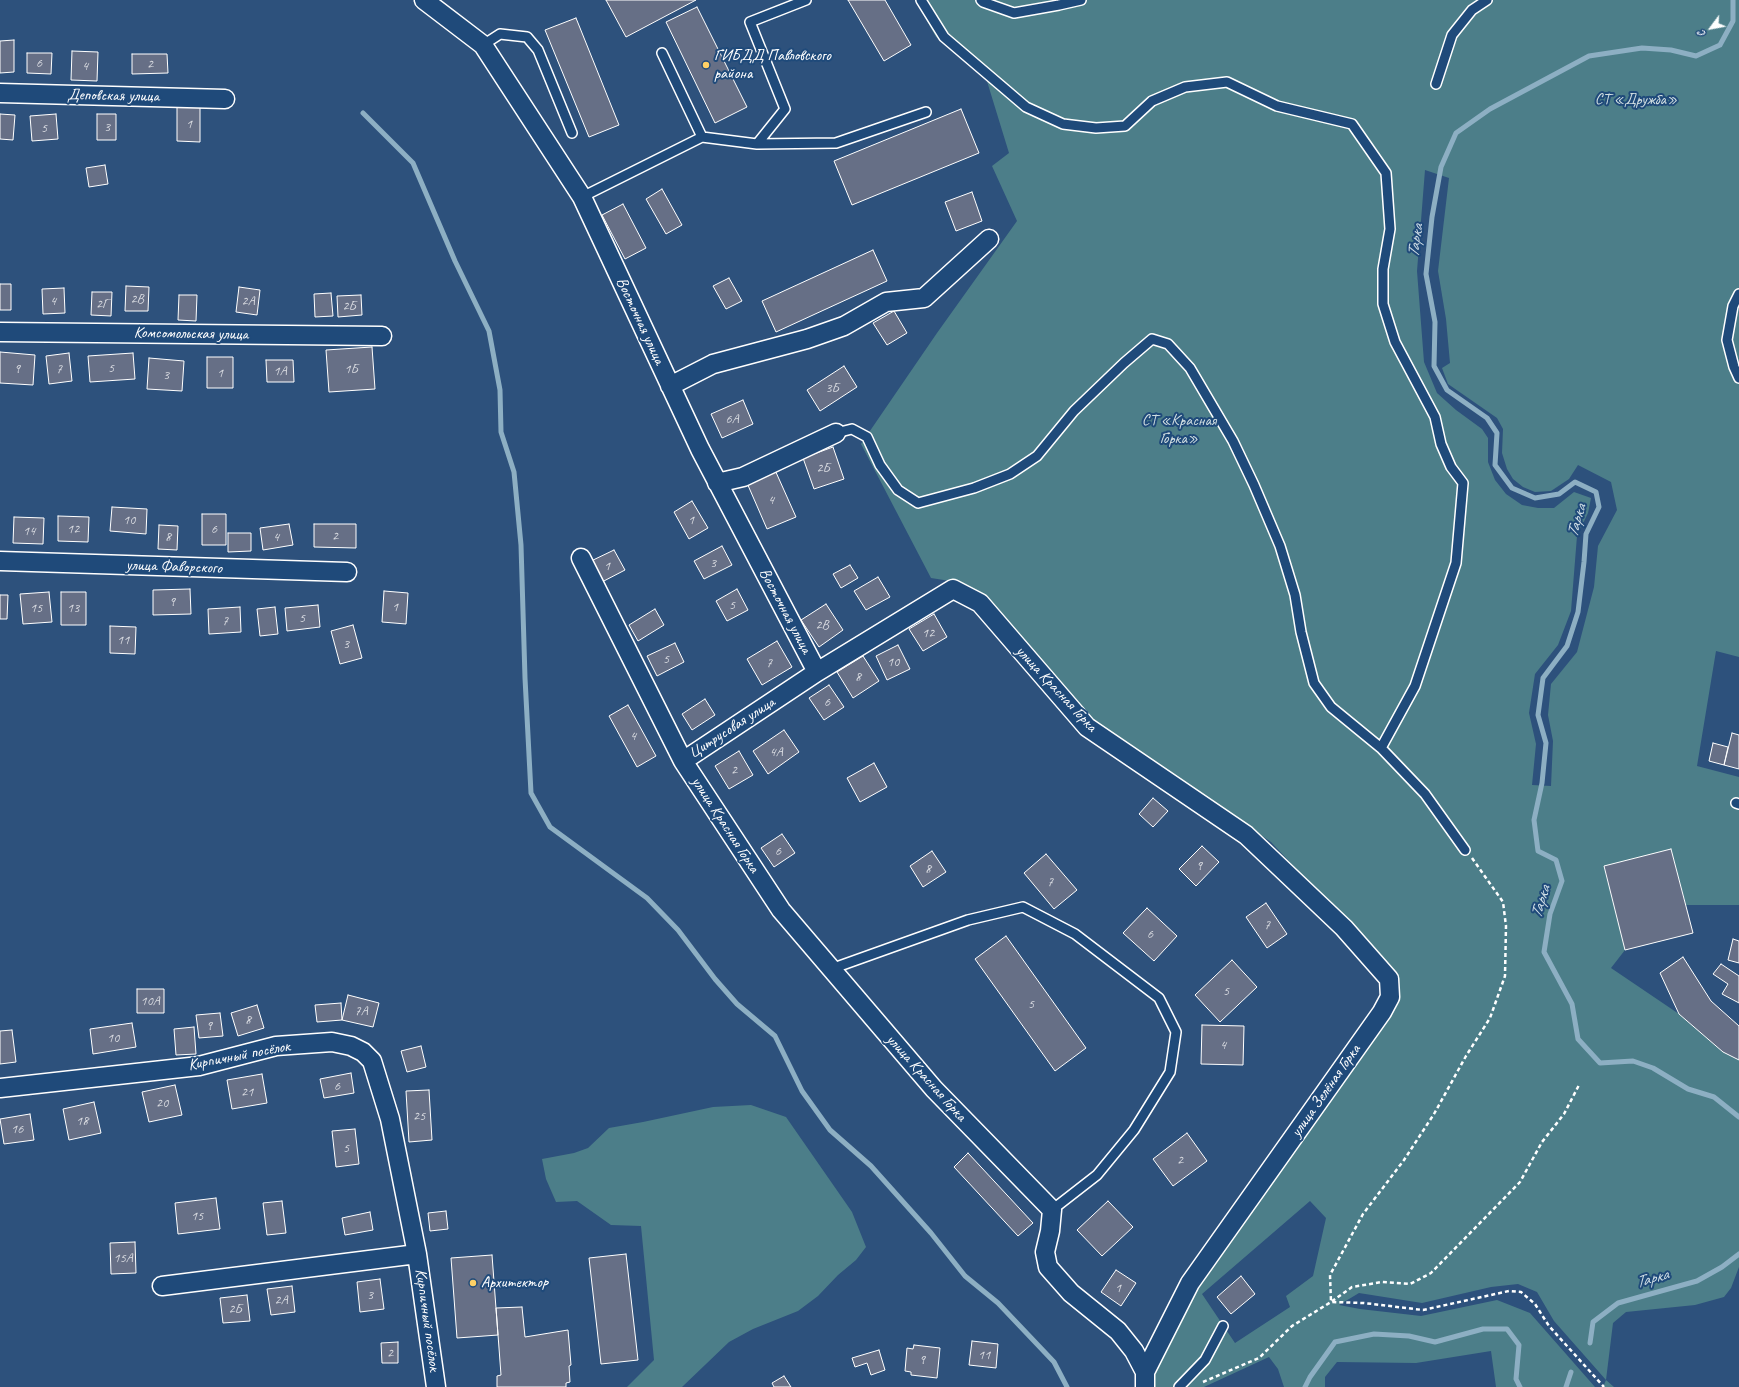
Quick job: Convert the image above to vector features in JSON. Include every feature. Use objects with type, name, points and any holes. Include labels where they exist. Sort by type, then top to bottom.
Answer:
[{"type":"street","name":"Восточная улица","points":[[424,0],[483,45],[582,197],[717,483],[817,672]]},
{"type":"street","name":"Деповская улица","points":[[0,93],[225,99]]},
{"type":"street","points":[[670,386],[713,364],[807,339],[844,326],[886,302],[924,298],[989,239]]},
{"type":"street","name":"Комсомольская улица","points":[[0,332],[382,336]]},
{"type":"street","points":[[717,483],[742,476],[836,433]]},
{"type":"street","name":"Цитрусовая улица","points":[[582,558],[683,761],[817,672],[953,589]]},
{"type":"street","name":"улица Фаворского","points":[[0,561],[347,572]]},
{"type":"street","name":"улица Красная Горка","points":[[953,589],[980,604],[1086,727],[1246,834]]},
{"type":"street","name":"улица Красная Горка","points":[[683,761],[781,910],[934,1089],[1052,1210]]},
{"type":"street","name":"улица Зелёная Горка","points":[[1145,1379],[1190,1283],[1382,1012],[1390,996],[1389,979],[1344,928],[1246,834]]},
{"type":"street","name":"Кирпичный посёлок","points":[[0,1088],[199,1066],[276,1046],[332,1042],[351,1046],[363,1052],[372,1061],[390,1119],[417,1254],[436,1387]]},
{"type":"street","points":[[1052,1210],[1050,1231],[1045,1252],[1048,1267],[1071,1293],[1118,1331],[1134,1351],[1145,1379]]},
{"type":"street","name":"Кирпичный посёлок","points":[[162,1286],[417,1254]]},
{"type":"lane","points":[[757,144],[785,109],[750,22],[806,0]]},
{"type":"lane","points":[[921,0],[944,37],[1026,107],[1064,124],[1096,128],[1126,126],[1152,101],[1185,87],[1227,82],[1277,106],[1352,124],[1386,173],[1390,229],[1383,269],[1383,304],[1395,342],[1435,417],[1441,444],[1451,467],[1463,483],[1456,563],[1414,686],[1382,748]]},
{"type":"lane","points":[[981,0],[982,2],[1014,13],[1081,0]]},
{"type":"lane","points":[[1436,84],[1452,36],[1472,10],[1487,0]]},
{"type":"lane","points":[[483,45],[500,34],[527,37],[538,50],[572,133]]},
{"type":"lane","points":[[662,53],[702,137]]},
{"type":"lane","points":[[582,197],[702,137],[757,144],[836,143],[926,112]]},
{"type":"lane","points":[[1739,294],[1733,306],[1727,340],[1734,367],[1739,378]]},
{"type":"lane","points":[[836,433],[852,429],[867,437],[880,465],[898,490],[918,503],[967,490],[1010,474],[1037,456],[1074,411],[1129,358],[1152,339],[1168,344],[1190,368],[1233,441],[1254,485],[1280,546],[1295,595],[1301,632],[1314,683],[1331,707],[1382,748],[1426,794],[1466,850]]},
{"type":"lane","points":[[831,969],[968,920],[1023,907],[1075,934],[1159,998],[1176,1032],[1170,1072],[1134,1130],[1097,1175],[1052,1210]]},
{"type":"lane","points":[[1179,1387],[1205,1360],[1223,1326]]},
{"type":"path","points":[[1331,1302],[1330,1275],[1363,1214],[1404,1160],[1434,1114],[1466,1056],[1490,1018],[1505,976],[1506,926],[1503,902],[1466,850]]},
{"type":"path","points":[[1198,1384],[1259,1358],[1292,1326],[1352,1287],[1382,1282],[1410,1284],[1431,1273],[1520,1182],[1542,1142],[1564,1114],[1579,1085]]},
{"type":"path","points":[[1331,1302],[1364,1303],[1423,1310],[1503,1292],[1521,1292],[1535,1304],[1549,1326],[1604,1387]]},
{"type":"green space","points":[[915,0],[1739,0],[1739,657],[1716,651],[1697,766],[1739,777],[1739,905],[1686,905],[1671,849],[1604,867],[1625,950],[1611,968],[1679,1014],[1723,1052],[1739,1060],[1739,1267],[1731,1288],[1724,1297],[1695,1305],[1626,1312],[1613,1323],[1606,1380],[1554,1321],[1537,1292],[1518,1284],[1491,1287],[1422,1303],[1359,1293],[1339,1305],[1421,1316],[1497,1300],[1530,1313],[1595,1387],[1496,1387],[1491,1351],[1416,1363],[1337,1362],[1325,1377],[1325,1387],[1284,1387],[1278,1369],[1269,1357],[1204,1387],[1150,1387],[1150,1371],[1194,1291],[1387,1017],[1375,953],[1271,842],[1088,717],[989,599],[963,583],[931,578],[861,444],[937,333],[1017,221],[992,166],[1009,153],[986,78],[936,37]],"holes":[[[1425,170],[1449,178],[1438,271],[1446,319],[1450,363],[1442,368],[1448,384],[1497,418],[1503,429],[1502,453],[1507,469],[1513,479],[1523,487],[1535,492],[1551,491],[1569,479],[1578,465],[1611,482],[1617,510],[1598,546],[1594,587],[1577,652],[1551,684],[1548,715],[1553,741],[1551,786],[1532,785],[1536,744],[1529,713],[1535,674],[1558,645],[1571,611],[1577,536],[1588,513],[1591,498],[1574,492],[1554,508],[1538,508],[1522,505],[1506,494],[1495,480],[1488,462],[1488,438],[1482,429],[1456,410],[1437,393],[1424,362],[1417,271]],[[1310,1201],[1326,1218],[1313,1276],[1286,1296],[1290,1307],[1235,1343],[1202,1294]]]},
{"type":"green space","points":[[751,1105],[786,1117],[852,1212],[866,1247],[856,1260],[838,1275],[818,1296],[798,1311],[753,1329],[729,1342],[682,1387],[627,1387],[654,1360],[641,1226],[611,1225],[577,1201],[556,1202],[546,1179],[542,1159],[574,1153],[588,1148],[609,1128],[713,1107]]},
{"type":"green space","points":[[1606,1380],[1614,1387],[1603,1387]]},
{"type":"building","points":[[606,0],[696,0],[626,37]]},
{"type":"building","points":[[848,0],[885,0],[911,45],[884,61]]},
{"type":"building","name":"ГИБДД Павловского района","points":[[697,7],[747,107],[715,123],[666,22]]},
{"type":"building","points":[[576,18],[619,125],[589,137],[545,30]]},
{"type":"building","points":[[14,40],[14,72],[0,73],[0,41]]},
{"type":"building","points":[[72,51],[98,52],[97,81],[71,80]]},
{"type":"building","points":[[27,53],[52,53],[51,74],[27,73]]},
{"type":"building","points":[[132,54],[167,54],[168,73],[132,74]]},
{"type":"building","points":[[177,106],[200,106],[200,142],[177,141]]},
{"type":"building","points":[[961,109],[979,153],[852,205],[834,161]]},
{"type":"building","points":[[0,114],[15,115],[13,140],[0,139]]},
{"type":"building","points":[[56,114],[58,139],[32,141],[30,116]]},
{"type":"building","points":[[97,114],[116,114],[116,140],[97,140]]},
{"type":"building","points":[[105,165],[108,184],[89,187],[86,168]]},
{"type":"building","points":[[662,189],[682,225],[666,234],[646,199]]},
{"type":"building","points":[[972,192],[982,221],[956,231],[945,202]]},
{"type":"building","points":[[623,204],[646,248],[625,259],[602,215]]},
{"type":"building","points":[[873,250],[887,281],[776,332],[762,301]]},
{"type":"building","points":[[729,278],[742,301],[726,309],[713,286]]},
{"type":"building","points":[[0,284],[11,284],[11,310],[0,310]]},
{"type":"building","points":[[126,286],[149,287],[148,311],[125,311]]},
{"type":"building","points":[[239,287],[260,290],[257,315],[236,312]]},
{"type":"building","points":[[64,288],[65,313],[43,314],[42,289]]},
{"type":"building","points":[[92,292],[112,292],[111,316],[91,315]]},
{"type":"building","points":[[331,293],[333,316],[315,317],[314,294]]},
{"type":"building","points":[[179,295],[197,295],[196,321],[178,320]]},
{"type":"building","points":[[361,295],[362,315],[338,317],[337,296]]},
{"type":"building","points":[[894,311],[907,333],[887,345],[873,323]]},
{"type":"building","points":[[372,347],[375,389],[329,392],[326,350]]},
{"type":"building","points":[[0,352],[35,355],[33,385],[0,383]]},
{"type":"building","points":[[69,353],[72,381],[49,384],[46,356]]},
{"type":"building","points":[[133,353],[135,379],[90,382],[88,356]]},
{"type":"building","points":[[207,357],[233,357],[233,388],[207,388]]},
{"type":"building","points":[[149,358],[184,361],[182,391],[147,389]]},
{"type":"building","points":[[266,360],[293,360],[294,382],[267,382]]},
{"type":"building","points":[[844,366],[857,387],[820,411],[807,390]]},
{"type":"building","points":[[743,400],[753,424],[722,438],[711,414]]},
{"type":"building","points":[[833,447],[844,479],[814,489],[803,458]]},
{"type":"building","points":[[775,470],[796,517],[767,529],[747,483]]},
{"type":"building","points":[[692,501],[708,528],[689,539],[674,512]]},
{"type":"building","points":[[112,507],[147,509],[146,534],[110,531]]},
{"type":"building","points":[[202,514],[226,514],[226,545],[202,545]]},
{"type":"building","points":[[58,516],[89,517],[88,542],[58,541]]},
{"type":"building","points":[[14,517],[44,518],[43,544],[13,543]]},
{"type":"building","points":[[289,524],[293,545],[263,550],[260,528]]},
{"type":"building","points":[[314,524],[356,524],[356,548],[314,547]]},
{"type":"building","points":[[159,525],[178,526],[177,550],[158,549]]},
{"type":"building","points":[[228,533],[251,533],[251,551],[228,552]]},
{"type":"building","points":[[722,546],[732,565],[704,579],[694,561]]},
{"type":"building","points":[[614,550],[625,570],[600,583],[589,562]]},
{"type":"building","points":[[850,565],[858,578],[841,588],[833,574]]},
{"type":"building","points":[[878,577],[890,597],[866,610],[854,591]]},
{"type":"building","points":[[190,589],[191,614],[153,615],[153,590]]},
{"type":"building","points":[[737,589],[748,610],[727,621],[716,601]]},
{"type":"building","points":[[384,591],[408,593],[406,624],[382,622]]},
{"type":"building","points":[[49,592],[52,622],[23,624],[20,594]]},
{"type":"building","points":[[61,592],[86,592],[86,625],[61,625]]},
{"type":"building","points":[[0,595],[8,595],[7,619],[0,619]]},
{"type":"building","points":[[826,604],[843,630],[819,647],[801,620]]},
{"type":"building","points":[[318,605],[320,627],[287,631],[285,608]]},
{"type":"building","points":[[240,607],[241,632],[209,634],[208,609]]},
{"type":"building","points":[[275,607],[278,634],[260,636],[257,609]]},
{"type":"building","points":[[655,609],[664,625],[638,641],[629,625]]},
{"type":"building","points":[[934,614],[947,637],[923,651],[909,629]]},
{"type":"building","points":[[353,625],[362,658],[340,664],[331,631]]},
{"type":"building","points":[[110,626],[136,627],[135,654],[110,653]]},
{"type":"building","points":[[777,641],[792,667],[762,685],[747,659]]},
{"type":"building","points":[[675,643],[684,662],[657,676],[647,656]]},
{"type":"building","points":[[898,645],[910,669],[887,680],[876,656]]},
{"type":"building","points":[[863,656],[879,681],[853,698],[837,672]]},
{"type":"building","points":[[829,685],[844,707],[824,720],[809,698]]},
{"type":"building","points":[[705,699],[715,715],[692,730],[682,714]]},
{"type":"building","points":[[628,705],[656,756],[637,767],[609,716]]},
{"type":"building","points":[[784,730],[799,752],[768,774],[753,751]]},
{"type":"building","points":[[1732,733],[1739,735],[1739,769],[1724,765]]},
{"type":"building","points":[[1713,743],[1728,747],[1724,765],[1709,761]]},
{"type":"building","points":[[739,751],[753,775],[729,789],[715,766]]},
{"type":"building","points":[[874,763],[887,787],[860,802],[847,778]]},
{"type":"building","points":[[1153,798],[1168,811],[1153,827],[1139,814]]},
{"type":"building","points":[[782,834],[795,853],[774,867],[761,848]]},
{"type":"building","points":[[1202,846],[1219,862],[1196,886],[1179,869]]},
{"type":"building","points":[[1671,849],[1693,933],[1625,950],[1604,866]]},
{"type":"building","points":[[932,851],[946,872],[923,887],[910,866]]},
{"type":"building","points":[[1046,854],[1077,890],[1054,909],[1024,873]]},
{"type":"building","points":[[1266,903],[1287,934],[1267,948],[1246,917]]},
{"type":"building","points":[[1147,908],[1177,936],[1154,961],[1123,933]]},
{"type":"building","points":[[1006,936],[1086,1048],[1055,1071],[975,959]]},
{"type":"building","points":[[1733,939],[1739,941],[1739,963],[1728,960]]},
{"type":"building","points":[[1683,957],[1711,1001],[1739,1026],[1739,1060],[1723,1052],[1679,1014],[1660,973]]},
{"type":"building","points":[[1232,960],[1257,987],[1220,1022],[1195,995]]},
{"type":"building","points":[[1721,964],[1739,976],[1739,1003],[1722,994],[1728,984],[1713,974]]},
{"type":"building","points":[[137,989],[164,989],[164,1013],[137,1013]]},
{"type":"building","points":[[348,995],[379,1003],[373,1027],[342,1020]]},
{"type":"building","points":[[341,1003],[342,1020],[317,1022],[315,1005]]},
{"type":"building","points":[[257,1005],[264,1028],[238,1036],[231,1013]]},
{"type":"building","points":[[220,1013],[223,1036],[199,1038],[196,1015]]},
{"type":"building","points":[[132,1023],[136,1047],[93,1054],[90,1029]]},
{"type":"building","points":[[1202,1025],[1244,1026],[1243,1065],[1201,1064]]},
{"type":"building","points":[[194,1027],[196,1054],[176,1055],[174,1029]]},
{"type":"building","points":[[12,1030],[16,1062],[0,1064],[0,1031]]},
{"type":"building","points":[[421,1046],[426,1067],[407,1072],[401,1051]]},
{"type":"building","points":[[351,1073],[354,1093],[324,1098],[320,1079]]},
{"type":"building","points":[[262,1074],[267,1103],[232,1109],[227,1080]]},
{"type":"building","points":[[175,1085],[182,1115],[149,1122],[142,1092]]},
{"type":"building","points":[[429,1090],[432,1140],[409,1142],[406,1091]]},
{"type":"building","points":[[94,1102],[101,1133],[69,1140],[63,1109]]},
{"type":"building","points":[[30,1114],[34,1140],[4,1144],[0,1119]]},
{"type":"building","points":[[355,1129],[359,1164],[336,1167],[332,1131]]},
{"type":"building","points":[[1187,1133],[1207,1161],[1173,1186],[1153,1159]]},
{"type":"building","points":[[968,1153],[1033,1223],[1018,1236],[954,1167]]},
{"type":"building","points":[[216,1198],[220,1229],[178,1234],[175,1203]]},
{"type":"building","points":[[282,1201],[286,1233],[267,1235],[263,1203]]},
{"type":"building","points":[[1108,1201],[1133,1227],[1102,1256],[1077,1230]]},
{"type":"building","points":[[446,1211],[448,1229],[430,1231],[428,1213]]},
{"type":"building","points":[[370,1212],[373,1230],[345,1235],[342,1218]]},
{"type":"building","points":[[135,1242],[136,1273],[111,1274],[110,1243]]},
{"type":"building","points":[[626,1254],[638,1360],[601,1364],[589,1258]]},
{"type":"building","name":"Архитектор","points":[[492,1255],[498,1335],[457,1338],[451,1258]]},
{"type":"building","points":[[1116,1270],[1136,1283],[1121,1306],[1101,1292]]},
{"type":"building","points":[[1241,1276],[1255,1294],[1231,1314],[1217,1297]]},
{"type":"building","points":[[380,1279],[384,1309],[360,1312],[357,1282]]},
{"type":"building","points":[[292,1286],[295,1312],[271,1315],[267,1289]]},
{"type":"building","points":[[247,1295],[250,1321],[223,1323],[220,1298]]},
{"type":"building","points":[[522,1307],[525,1337],[568,1330],[571,1365],[569,1366],[570,1382],[566,1383],[566,1387],[497,1387],[497,1376],[501,1375],[496,1308]]},
{"type":"building","points":[[972,1341],[998,1344],[996,1368],[969,1365]]},
{"type":"building","points":[[398,1342],[398,1363],[382,1363],[381,1343]]},
{"type":"building","points":[[914,1345],[940,1348],[937,1378],[911,1375],[911,1372],[905,1371],[907,1348],[913,1349]]},
{"type":"building","points":[[879,1350],[885,1370],[871,1375],[867,1363],[855,1367],[852,1358]]},
{"type":"building","points":[[784,1376],[791,1387],[774,1387],[772,1383]]},
{"type":"waterway","name":"Тарка","points":[[1733,0],[1733,21],[1720,45],[1696,56],[1671,50],[1642,48],[1589,56],[1490,109],[1456,133],[1441,167],[1432,217],[1426,274],[1435,322],[1434,366],[1447,390],[1487,418],[1497,433],[1495,465],[1512,488],[1535,498],[1559,494],[1575,482],[1596,492],[1599,507],[1586,534],[1578,612],[1567,646],[1543,678],[1538,715],[1546,743],[1542,783],[1534,820],[1538,851],[1556,860],[1562,881],[1550,914],[1544,952],[1572,1004],[1578,1039],[1600,1063],[1633,1061],[1653,1068],[1688,1089],[1714,1097],[1739,1117]]},
{"type":"waterway","points":[[363,113],[413,163],[455,261],[489,331],[500,390],[501,432],[514,472],[521,545],[525,678],[531,793],[550,827],[647,898],[678,930],[715,979],[737,1004],[775,1036],[802,1091],[830,1130],[871,1166],[931,1233],[965,1276],[998,1303],[1054,1362],[1067,1387]]},
{"type":"waterway","name":"Тарка","points":[[1590,1343],[1593,1322],[1618,1303],[1697,1281],[1722,1267],[1739,1254]]},
{"type":"waterway","points":[[1305,1387],[1310,1377],[1335,1342],[1374,1334],[1409,1336],[1435,1342],[1483,1329],[1507,1329],[1519,1345],[1516,1379],[1520,1387]]},
{"type":"waterway","name":"Тарка","points":[[1566,1387],[1571,1372]]},
{"type":"place","name":"ГИБДД Павловского района","points":[[706,65]]},
{"type":"place","name":"Архитектор","points":[[473,1283]]},
{"type":"park label","name":"СТ «Дружба»","points":[[1636,100]]},
{"type":"park label","name":"СТ «Красная Горка»","points":[[1179,430]]}]
